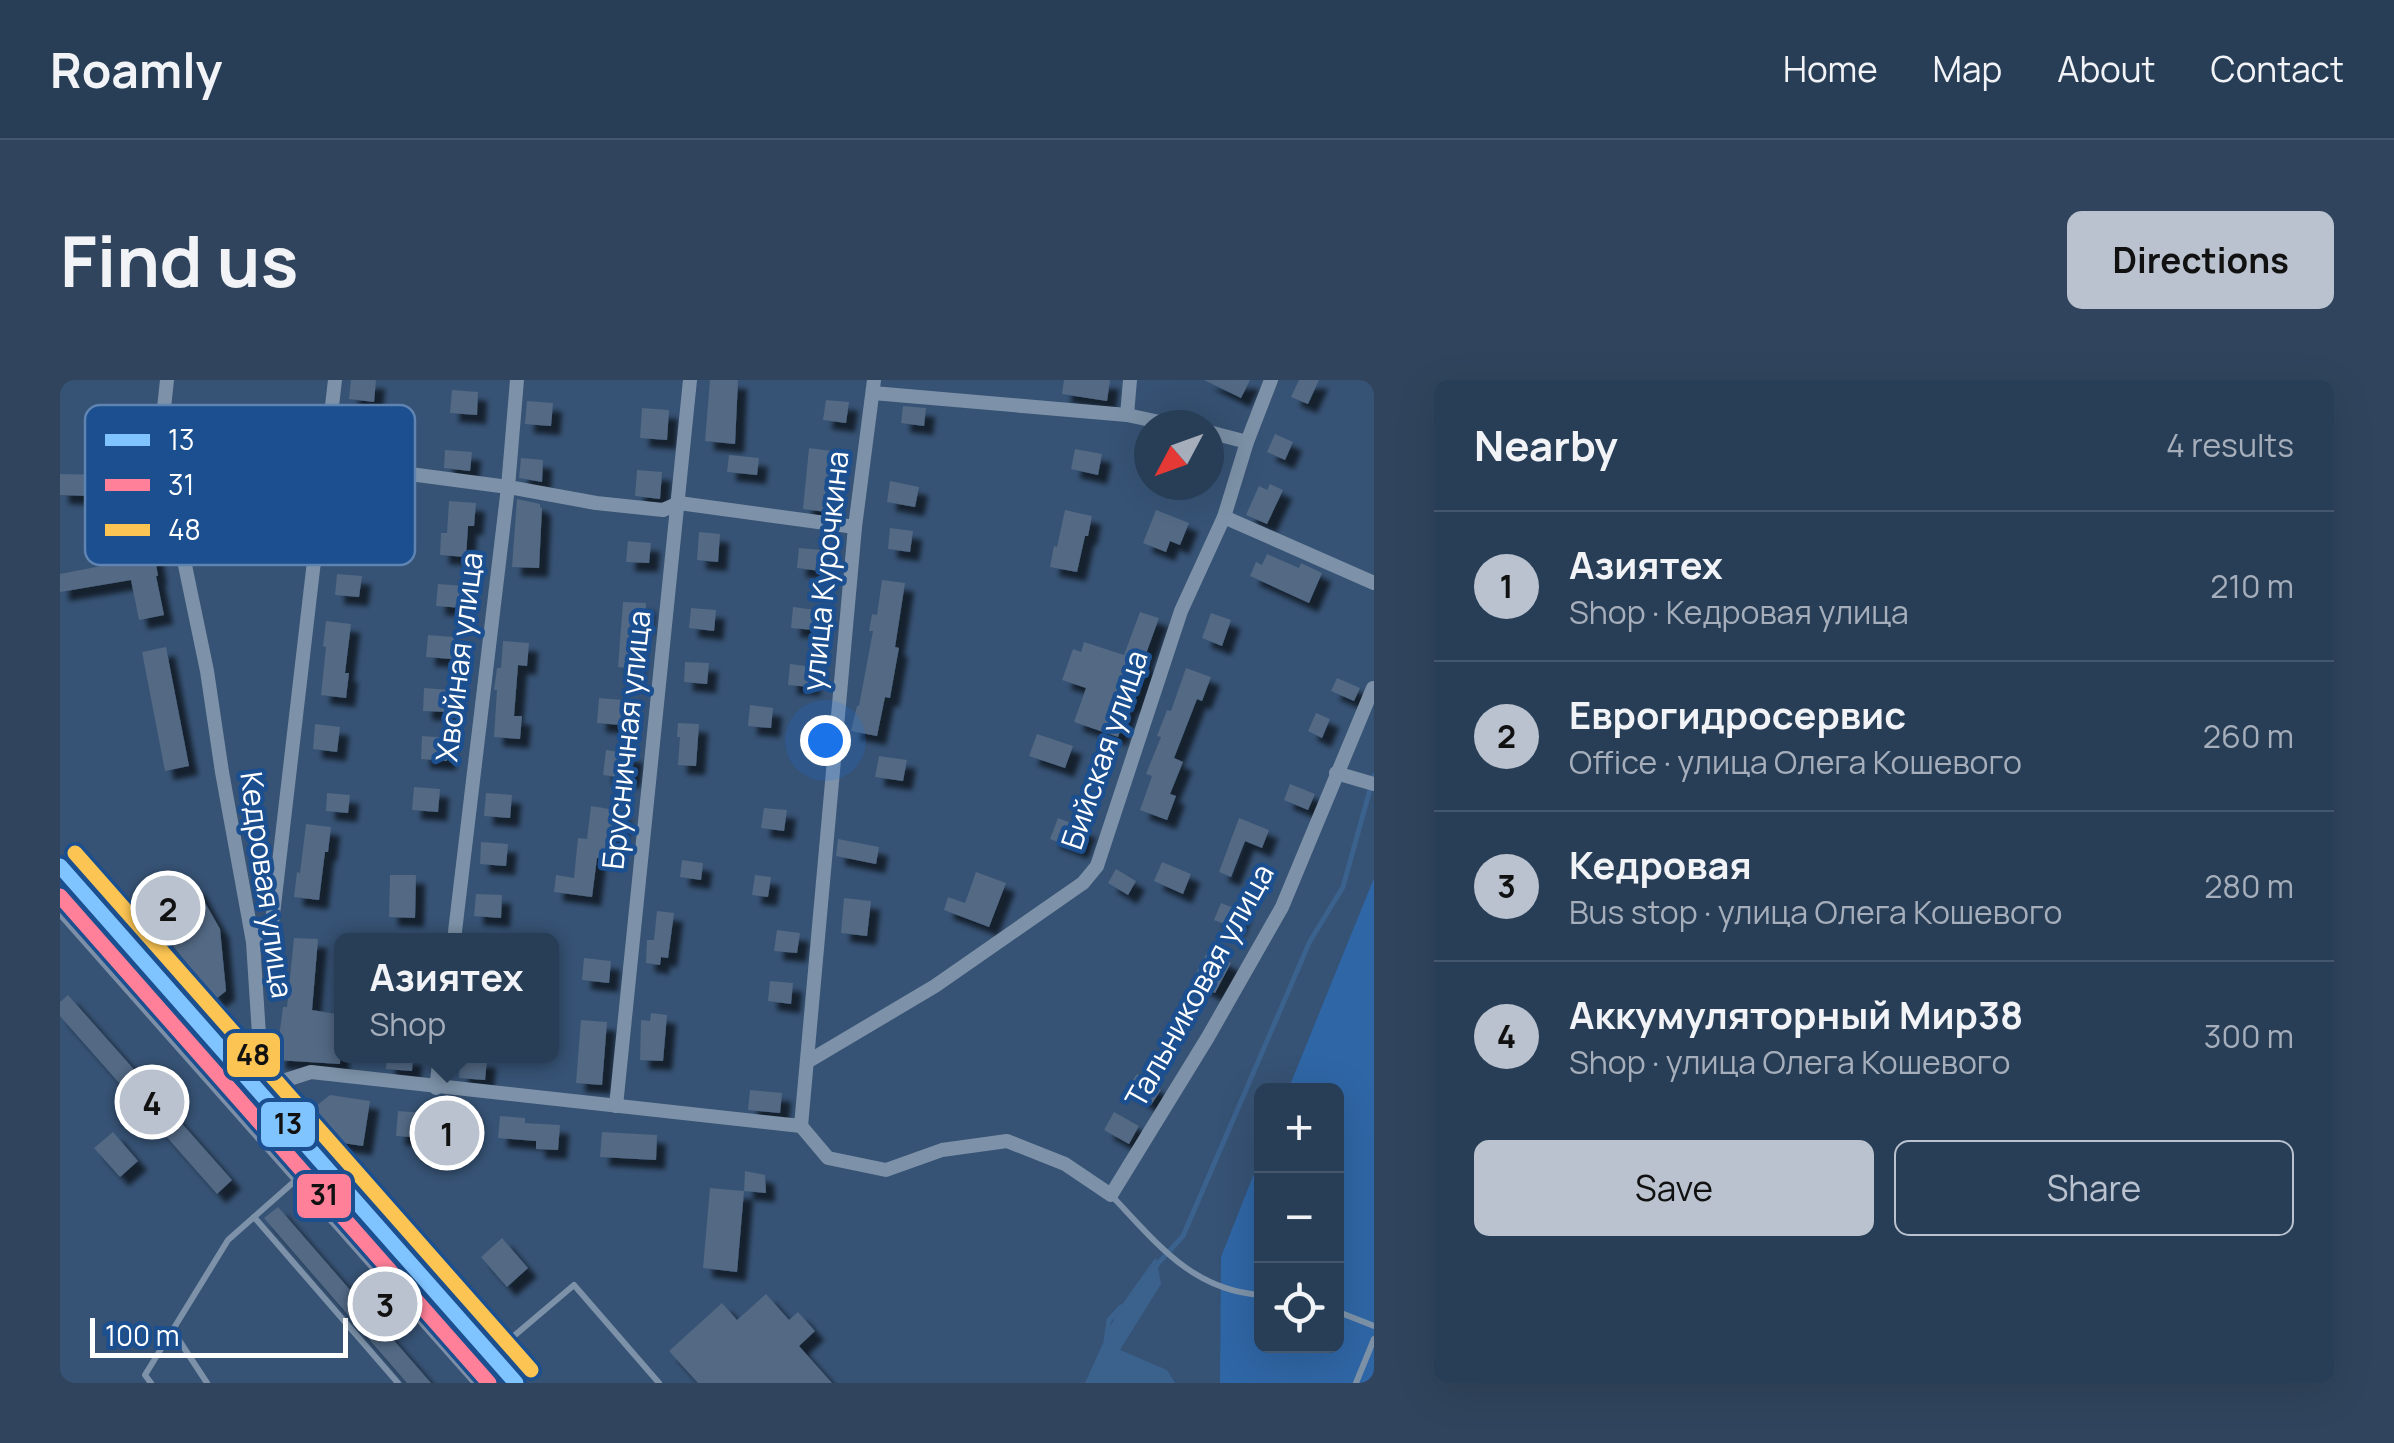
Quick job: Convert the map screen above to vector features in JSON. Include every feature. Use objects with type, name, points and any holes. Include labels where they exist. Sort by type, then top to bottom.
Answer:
[{"type":"main road","points":[[60,866],[516,1383]]},
{"type":"main road","points":[[60,904],[484,1383]]},
{"type":"street","name":"Кедровая улица","points":[[164,405],[167,380]]},
{"type":"street","points":[[334,405],[336,380]]},
{"type":"street","name":"Хвойная улица","points":[[455,933],[508,487],[517,380]]},
{"type":"street","name":"Брусничная улица","points":[[616,1106],[690,380]]},
{"type":"street","points":[[1127,415],[1130,380]]},
{"type":"street","name":"Бийская улица","points":[[807,1062],[936,986],[1083,883],[1097,866],[1181,610],[1224,517],[1271,380]]},
{"type":"street","points":[[873,386],[1134,416]]},
{"type":"street","name":"улица Курочкина","points":[[801,1126],[856,527],[873,386]]},
{"type":"street","points":[[1224,436],[1247,442]]},
{"type":"street","points":[[415,475],[596,503],[663,510],[679,503],[856,527]]},
{"type":"street","points":[[1224,517],[1374,582]]},
{"type":"street","name":"Кедровая улица","points":[[185,565],[253,942],[264,1097]]},
{"type":"street","points":[[253,942],[272,923],[316,565]]},
{"type":"street","name":"Тальниковая улица","points":[[1111,1195],[1282,907],[1373,688]]},
{"type":"street","points":[[1336,773],[1374,784]]},
{"type":"street","points":[[436,1088],[439,1063]]},
{"type":"street","points":[[264,1097],[286,1080],[311,1072],[801,1126],[828,1158],[886,1170],[942,1150],[1007,1141],[1066,1164],[1111,1195]]},
{"type":"lane","points":[[151,1383],[146,1375],[228,1240],[301,1176]]},
{"type":"lane","points":[[1111,1195],[1191,1274],[1254,1295]]},
{"type":"lane","points":[[254,1217],[398,1383]]},
{"type":"lane","points":[[492,1355],[574,1284],[659,1383]]},
{"type":"lane","points":[[1344,1314],[1374,1326]]},
{"type":"lane","points":[[173,1331],[206,1383]]},
{"type":"lane","points":[[1356,1383],[1374,1339]]},
{"type":"shaded area","points":[[1374,878],[1374,1383],[1220,1383],[1221,1257],[1254,1174],[1254,1353],[1344,1353],[1344,1083],[1291,1083]]},
{"type":"shaded area","points":[[1156,1257],[1161,1284],[1120,1350],[1167,1370],[1175,1383],[1085,1383],[1118,1310]]},
{"type":"building","points":[[351,380],[376,380],[374,402],[349,399]]},
{"type":"building","points":[[710,380],[738,380],[735,444],[705,441]]},
{"type":"building","points":[[1064,380],[1110,380],[1107,401],[1062,394]]},
{"type":"building","points":[[1204,380],[1250,380],[1241,398]]},
{"type":"building","points":[[1299,380],[1319,380],[1308,404],[1291,397]]},
{"type":"building","points":[[452,390],[478,392],[477,415],[450,413]]},
{"type":"building","points":[[826,400],[849,402],[846,423],[823,420]]},
{"type":"building","points":[[527,401],[553,403],[551,426],[525,424]]},
{"type":"building","points":[[903,406],[926,408],[924,426],[901,423]]},
{"type":"building","points":[[642,408],[669,410],[667,440],[640,438]]},
{"type":"building","points":[[1275,434],[1293,442],[1285,460],[1267,452]]},
{"type":"building","points":[[809,448],[832,451],[826,512],[803,509]]},
{"type":"building","points":[[1075,449],[1102,454],[1098,475],[1071,469]]},
{"type":"building","points":[[445,450],[472,452],[470,471],[444,468]]},
{"type":"building","points":[[729,455],[759,458],[757,475],[727,472]]},
{"type":"building","points":[[521,458],[543,460],[542,482],[519,478]]},
{"type":"building","points":[[637,470],[662,472],[660,499],[635,496]]},
{"type":"building","points":[[60,474],[85,474],[85,496],[60,495]]},
{"type":"building","points":[[890,481],[919,487],[915,507],[887,502]]},
{"type":"building","points":[[1270,484],[1283,490],[1267,524],[1246,515],[1259,486],[1267,490]]},
{"type":"building","points":[[517,499],[540,504],[542,508],[539,568],[512,567]]},
{"type":"building","points":[[449,501],[476,503],[474,526],[468,526],[466,557],[440,555],[441,533],[447,533]]},
{"type":"building","points":[[1065,510],[1092,516],[1077,572],[1050,567]]},
{"type":"building","points":[[1156,510],[1189,523],[1180,545],[1170,541],[1166,552],[1143,543]]},
{"type":"building","points":[[890,528],[913,531],[910,552],[888,549]]},
{"type":"building","points":[[699,532],[720,534],[718,562],[697,560]]},
{"type":"building","points":[[628,541],[651,543],[649,563],[626,562]]},
{"type":"building","points":[[799,548],[822,550],[820,571],[797,568]]},
{"type":"building","points":[[1267,554],[1322,573],[1309,603],[1250,576],[1256,562],[1262,565]]},
{"type":"building","points":[[156,565],[164,615],[139,620],[131,580],[60,592],[60,574],[101,566]]},
{"type":"building","points":[[337,574],[362,576],[359,597],[335,595]]},
{"type":"building","points":[[882,580],[905,583],[890,698],[885,697],[877,736],[851,731]]},
{"type":"building","points":[[438,584],[464,586],[463,608],[436,606]]},
{"type":"building","points":[[623,602],[646,603],[645,625],[639,624],[635,669],[618,667]]},
{"type":"building","points":[[793,607],[816,610],[814,630],[791,628]]},
{"type":"building","points":[[691,608],[716,610],[714,631],[689,628]]},
{"type":"building","points":[[1140,612],[1159,618],[1133,704],[1130,703],[1118,737],[1074,722],[1086,688],[1062,680],[1073,649],[1081,652],[1084,642],[1124,655]]},
{"type":"building","points":[[1211,613],[1231,620],[1222,646],[1202,638]]},
{"type":"building","points":[[326,621],[351,624],[346,698],[321,695]]},
{"type":"building","points":[[428,635],[454,637],[452,659],[426,657]]},
{"type":"building","points":[[503,641],[529,643],[527,666],[518,665],[514,716],[522,716],[520,739],[494,737],[494,690]]},
{"type":"building","points":[[166,647],[189,766],[165,771],[142,652]]},
{"type":"building","points":[[685,662],[709,663],[707,684],[684,682]]},
{"type":"building","points":[[790,664],[813,667],[811,687],[788,685]]},
{"type":"building","points":[[1186,668],[1211,677],[1202,701],[1197,699],[1174,758],[1183,762],[1170,794],[1176,796],[1167,820],[1140,810],[1152,776],[1146,774],[1161,737],[1157,736],[1167,710],[1171,711]]},
{"type":"building","points":[[1337,678],[1360,688],[1354,701],[1331,691]]},
{"type":"building","points":[[424,688],[451,690],[449,712],[423,711]]},
{"type":"building","points":[[599,698],[623,700],[621,725],[597,723]]},
{"type":"building","points":[[750,705],[773,708],[771,728],[748,726]]},
{"type":"building","points":[[1316,713],[1330,719],[1322,738],[1308,731]]},
{"type":"building","points":[[678,723],[699,724],[696,766],[678,765]]},
{"type":"building","points":[[315,724],[340,727],[337,752],[313,749]]},
{"type":"building","points":[[1037,734],[1073,746],[1065,768],[1029,756]]},
{"type":"building","points":[[422,736],[448,738],[447,761],[421,759]]},
{"type":"building","points":[[606,750],[634,754],[631,779],[603,775]]},
{"type":"building","points":[[879,756],[907,760],[903,781],[875,777]]},
{"type":"building","points":[[1290,784],[1315,794],[1308,810],[1284,800]]},
{"type":"building","points":[[414,787],[440,789],[438,812],[412,810]]},
{"type":"building","points":[[327,793],[350,795],[348,813],[326,811]]},
{"type":"building","points":[[486,793],[512,795],[510,818],[484,816]]},
{"type":"building","points":[[591,806],[622,811],[620,831],[614,830],[611,860],[597,858],[592,897],[554,892],[556,875],[574,878],[578,838],[587,839]]},
{"type":"building","points":[[764,808],[787,810],[784,831],[761,828]]},
{"type":"building","points":[[1058,818],[1087,829],[1079,850],[1050,839]]},
{"type":"building","points":[[1239,818],[1269,830],[1262,848],[1245,841],[1231,877],[1219,872]]},
{"type":"building","points":[[306,824],[331,827],[319,900],[294,897]]},
{"type":"building","points":[[838,839],[879,847],[876,864],[836,856]]},
{"type":"building","points":[[481,842],[508,844],[506,866],[480,864]]},
{"type":"building","points":[[682,860],[703,863],[701,880],[680,877]]},
{"type":"building","points":[[1162,862],[1191,874],[1183,894],[1154,881]]},
{"type":"building","points":[[1116,869],[1136,881],[1128,895],[1108,883]]},
{"type":"building","points":[[976,872],[1006,883],[989,927],[944,910],[948,897],[965,903]]},
{"type":"building","points":[[390,875],[416,875],[415,918],[389,917]]},
{"type":"building","points":[[755,875],[771,877],[768,897],[752,895]]},
{"type":"building","points":[[195,885],[220,929],[226,991],[216,999],[136,900]]},
{"type":"building","points":[[476,894],[502,895],[501,918],[474,916]]},
{"type":"building","points":[[844,898],[871,901],[867,936],[841,933]]},
{"type":"building","points":[[1221,903],[1242,911],[1235,928],[1214,920]]},
{"type":"building","points":[[657,911],[674,913],[668,958],[661,957],[660,965],[646,963],[647,940],[654,940]]},
{"type":"building","points":[[777,930],[800,933],[797,953],[774,951]]},
{"type":"building","points":[[294,938],[318,939],[312,1010],[334,1014],[334,1063],[340,1064],[276,1060],[283,1007],[287,1007]]},
{"type":"building","points":[[1208,951],[1231,963],[1215,993],[1192,981]]},
{"type":"building","points":[[584,958],[611,961],[609,983],[582,980]]},
{"type":"building","points":[[770,981],[793,983],[791,1004],[768,1001]]},
{"type":"building","points":[[68,995],[232,1180],[217,1194],[60,1016],[60,1002]]},
{"type":"building","points":[[651,1013],[667,1015],[663,1061],[640,1060],[641,1020],[650,1021]]},
{"type":"building","points":[[581,1020],[607,1022],[602,1085],[576,1083]]},
{"type":"building","points":[[386,1063],[413,1063],[412,1071],[386,1069]]},
{"type":"building","points":[[460,1063],[487,1063],[485,1080],[459,1078]]},
{"type":"building","points":[[1137,1074],[1161,1090],[1151,1105],[1127,1089]]},
{"type":"building","points":[[750,1090],[782,1093],[780,1113],[748,1110]]},
{"type":"building","points":[[330,1095],[370,1101],[363,1146],[322,1140],[314,1126],[316,1106]]},
{"type":"building","points":[[398,1111],[453,1115],[452,1140],[396,1136]]},
{"type":"building","points":[[1114,1112],[1139,1126],[1129,1144],[1104,1130]]},
{"type":"building","points":[[500,1116],[525,1118],[525,1123],[560,1125],[558,1150],[536,1149],[536,1141],[498,1138]]},
{"type":"building","points":[[113,1132],[138,1161],[120,1177],[94,1148]]},
{"type":"building","points":[[602,1132],[657,1135],[656,1160],[600,1157]]},
{"type":"building","points":[[745,1171],[765,1175],[766,1193],[744,1191]]},
{"type":"building","points":[[710,1188],[744,1191],[737,1272],[703,1268]]},
{"type":"building","points":[[278,1207],[431,1383],[407,1383],[264,1218]]},
{"type":"building","points":[[502,1238],[528,1268],[507,1287],[481,1257]]},
{"type":"building","points":[[766,1294],[789,1320],[798,1312],[815,1331],[799,1346],[832,1383],[698,1383],[669,1351],[722,1303],[737,1320]]},
{"type":"waterway","points":[[1154,1268],[1183,1236],[1310,941],[1343,887],[1374,775]]},
{"type":"waterway","points":[[1106,1341],[1109,1320],[1121,1307]]},
{"type":"transit line","name":"48","points":[[75,853],[531,1370]]},
{"type":"transit line","name":"13","points":[[60,866],[516,1383]]},
{"type":"transit line","name":"31","points":[[60,896],[489,1383]]},
{"type":"place","name":"Еврогидросервис","points":[[168,908]]},
{"type":"place","name":"Аккумуляторный Мир38","points":[[152,1102]]},
{"type":"place","name":"Азиятех","points":[[447,1133]]},
{"type":"place","name":"Кедровая","points":[[385,1304]]}]
